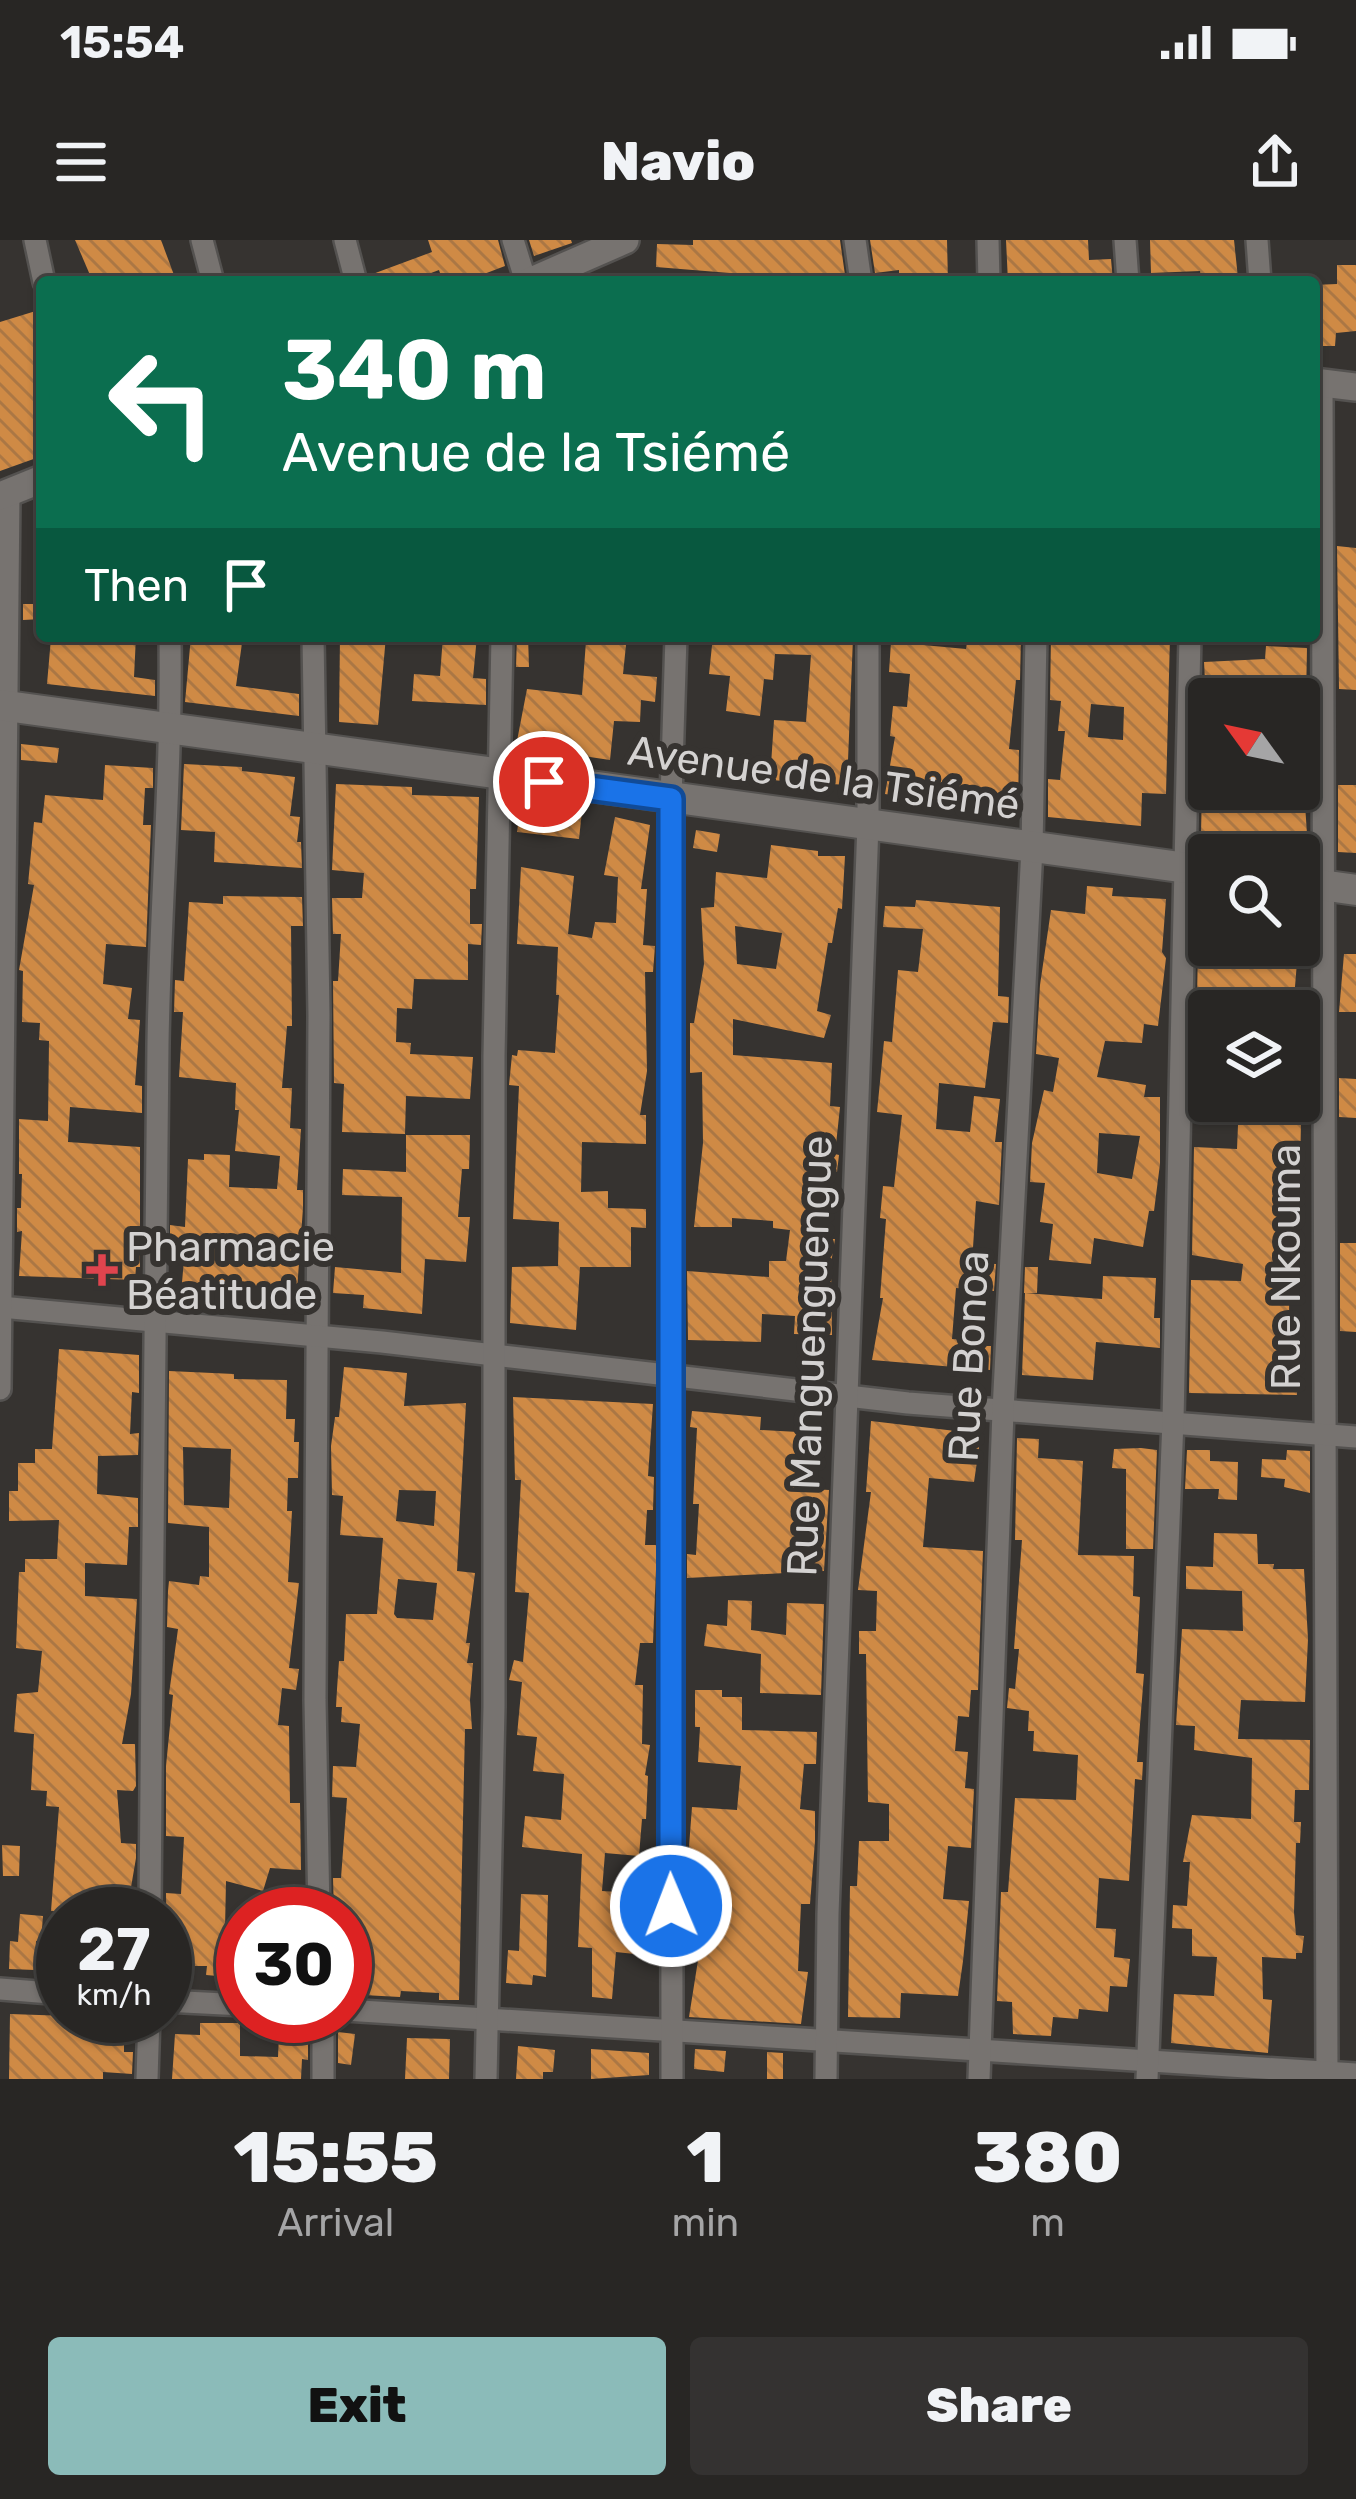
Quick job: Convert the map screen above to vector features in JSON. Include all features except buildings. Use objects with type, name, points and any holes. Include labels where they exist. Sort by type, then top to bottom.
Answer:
[{"type":"main road","name":"Avenue de la Tsiémé","points":[[4,706],[1188,868]]},
{"type":"main road","points":[[1320,885],[1356,890]]},
{"type":"street","points":[[35,240],[43,276]]},
{"type":"street","points":[[202,240],[211,276]]},
{"type":"street","points":[[345,240],[354,276]]},
{"type":"street","points":[[513,240],[525,276]]},
{"type":"street","points":[[541,276],[625,240]]},
{"type":"street","points":[[855,240],[860,276]]},
{"type":"street","points":[[988,240],[989,276]]},
{"type":"street","points":[[1125,240],[1128,276]]},
{"type":"street","points":[[1257,240],[1260,276]]},
{"type":"street","points":[[1320,383],[1356,386]]},
{"type":"street","points":[[0,1390],[5,494],[36,481]]},
{"type":"street","points":[[150,1887],[154,1319],[159,1012],[172,728],[170,642]]},
{"type":"street","points":[[313,642],[319,1887]]},
{"type":"street","points":[[486,2079],[494,1707],[494,1056],[502,642]]},
{"type":"street","points":[[671,2079],[671,799],[676,642]]},
{"type":"street","name":"Rue Manguenguengue","points":[[826,2079],[868,824],[868,642]]},
{"type":"street","name":"Rue Bonoa","points":[[979,2079],[1004,1411],[1032,848],[1036,642]]},
{"type":"street","points":[[1190,642],[1196,834]]},
{"type":"street","name":"Rue Nkouma","points":[[1311,834],[1314,642]]},
{"type":"street","points":[[1148,2070],[1193,966]]},
{"type":"street","name":"Rue Nkouma","points":[[1312,966],[1324,1433],[1327,2075]]},
{"type":"street","points":[[1,1307],[495,1354],[848,1397],[1356,1437]]},
{"type":"street","points":[[0,1989],[36,1992]]},
{"type":"street","points":[[372,2012],[980,2049],[1148,2070],[1356,2074]]},
{"type":"street","points":[[147,2079],[148,2043]]},
{"type":"street","points":[[322,2079],[323,2043]]},
{"type":"place","name":"Pharmacie Béatitude","points":[[102,1270]]},
{"type":"route","points":[[544,782],[671,799],[671,1906]]}]
